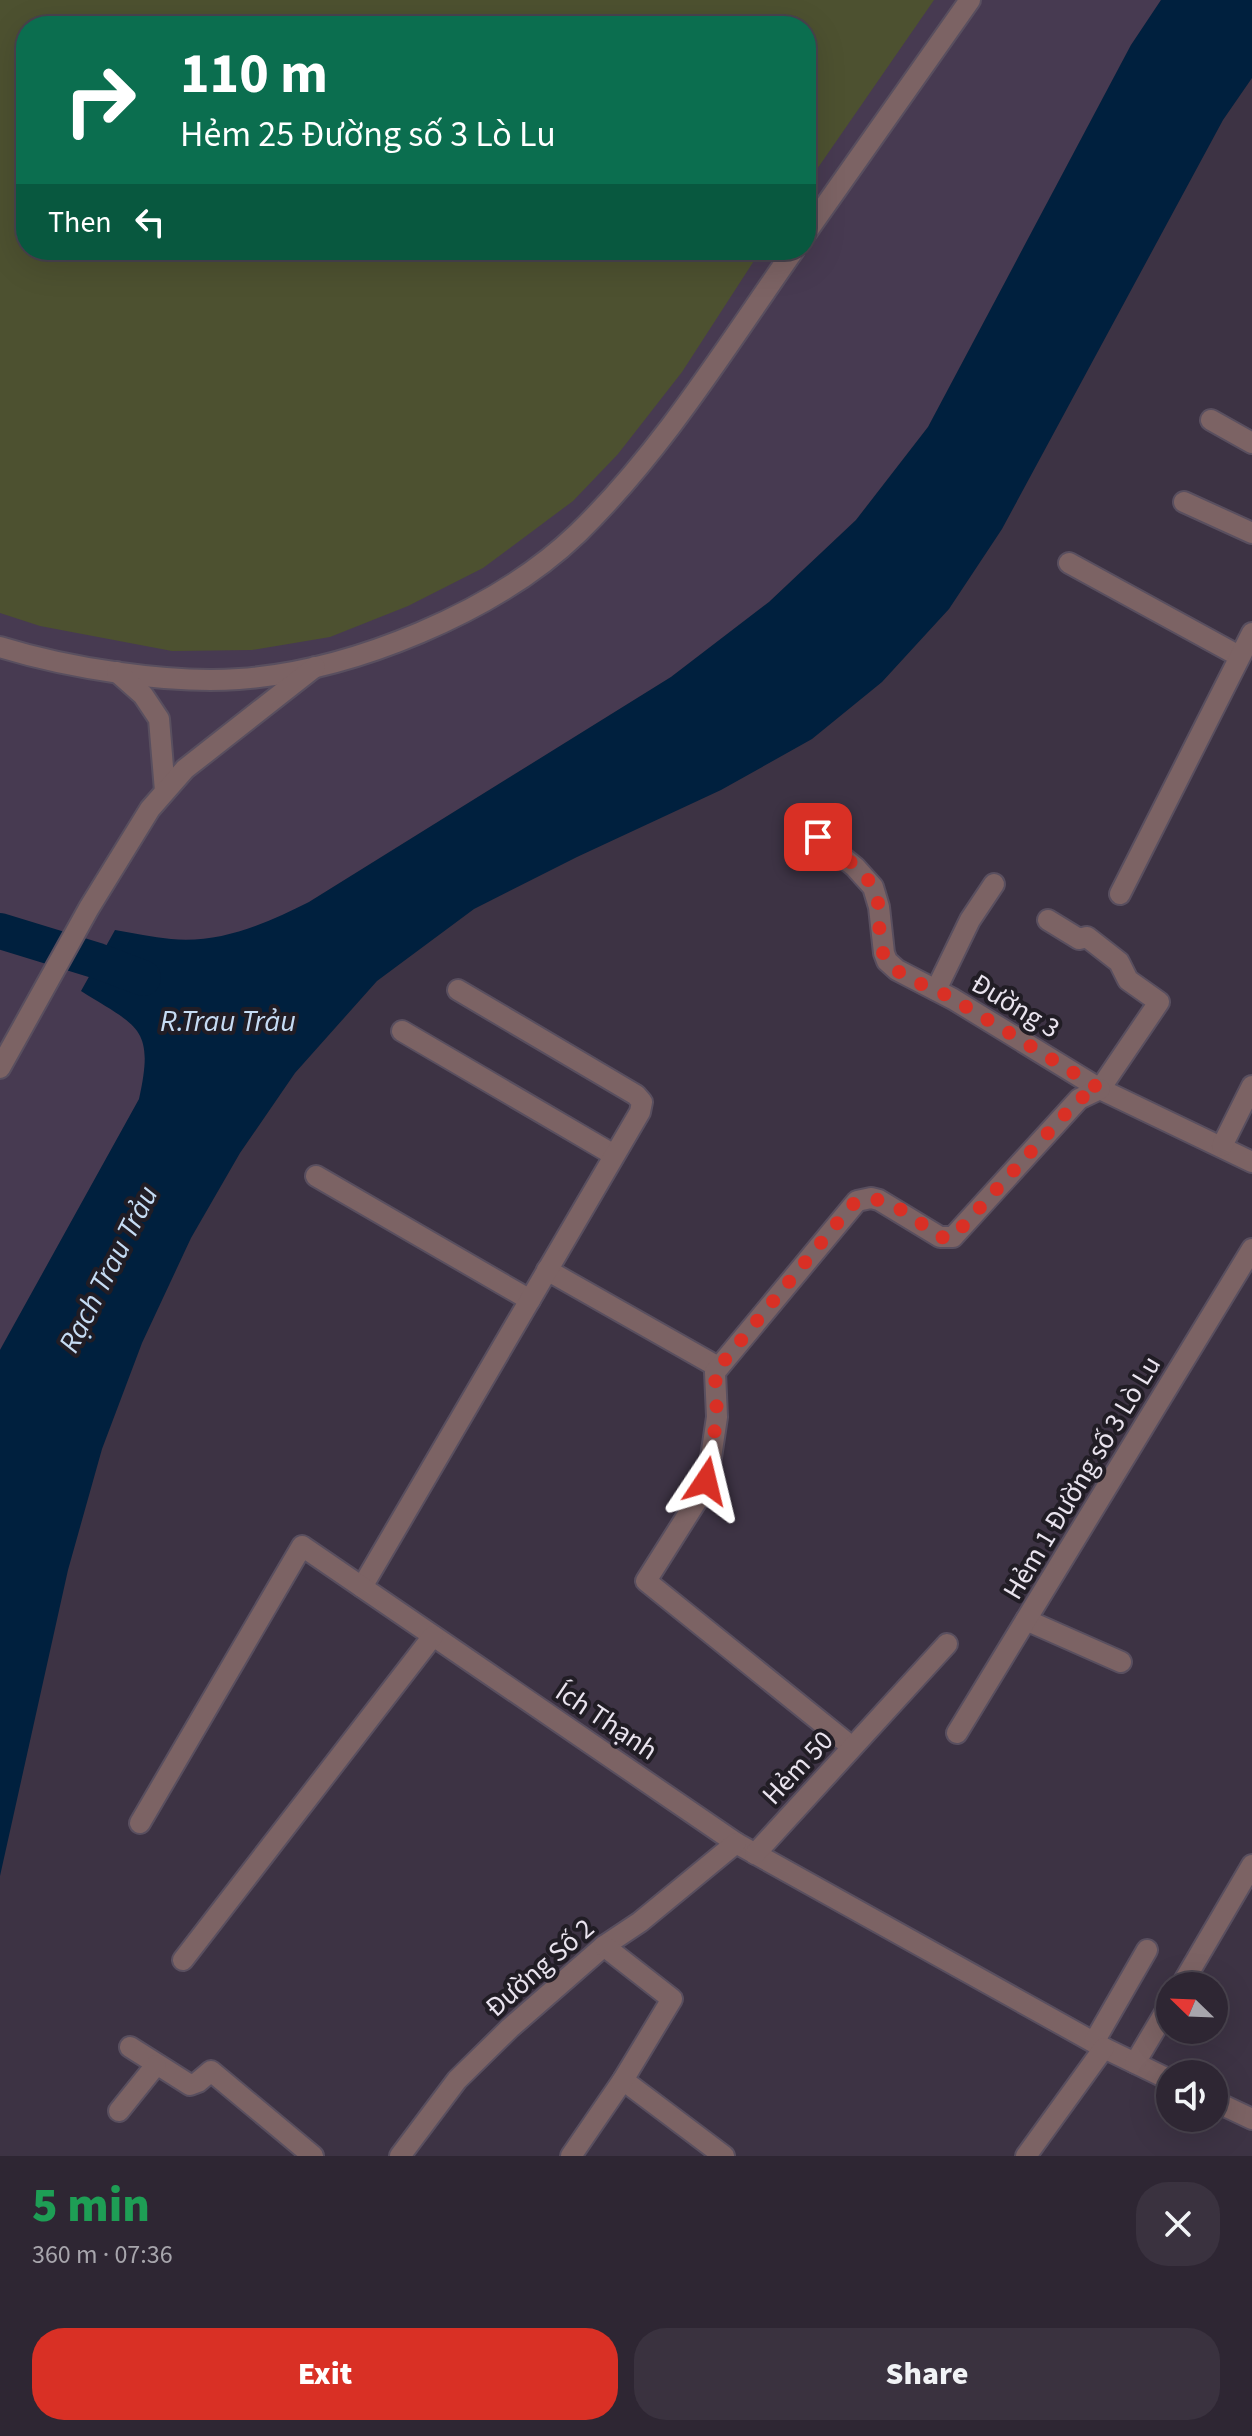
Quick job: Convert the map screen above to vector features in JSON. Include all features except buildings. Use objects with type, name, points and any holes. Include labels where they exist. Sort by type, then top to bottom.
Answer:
[{"type":"street","points":[[816,219],[970,0]]},
{"type":"street","points":[[0,647],[117,672],[187,679],[239,679],[359,655],[418,635],[531,571],[576,534],[654,450],[787,260]]},
{"type":"street","points":[[1211,420],[1252,443]]},
{"type":"street","points":[[1184,502],[1252,533]]},
{"type":"street","points":[[1069,563],[1239,656]]},
{"type":"street","points":[[1120,894],[1252,633]]},
{"type":"street","points":[[0,1068],[89,908],[150,809],[185,769],[318,665]]},
{"type":"street","points":[[117,672],[143,695],[159,719],[165,791]]},
{"type":"street","name":"Đường 3","points":[[799,822],[855,867],[873,887],[877,895],[882,946],[887,961],[905,976],[936,990],[1100,1089],[1252,1162]]},
{"type":"street","points":[[936,990],[964,930],[994,884]]},
{"type":"street","points":[[852,1747],[646,1581],[701,1494],[706,1481],[717,1417],[715,1377],[718,1367],[857,1201],[879,1200],[944,1238],[953,1237],[1079,1099],[1100,1089],[1159,1002],[1128,980],[1119,962],[1087,937],[1079,939],[1048,920]]},
{"type":"street","points":[[362,1587],[640,1112],[641,1099],[458,990]]},
{"type":"street","points":[[402,1031],[614,1155]]},
{"type":"street","points":[[1222,1146],[1252,1086]]},
{"type":"street","points":[[316,1176],[530,1300]]},
{"type":"street","name":"Hẻm 1 Đường số 3 Lò Lu","points":[[957,1733],[1252,1249]]},
{"type":"street","points":[[547,1270],[718,1367]]},
{"type":"street","name":"Ích Thạnh","points":[[140,1823],[302,1546],[736,1843],[1099,2045],[1156,2073]]},
{"type":"street","points":[[1026,1620],[1121,1662]]},
{"type":"street","points":[[183,1960],[433,1636]]},
{"type":"street","name":"Hẻm 50","points":[[755,1854],[947,1644]]},
{"type":"street","name":"Đường Số 2","points":[[400,2156],[457,2080],[510,2028],[604,1946],[640,1922],[736,1843]]},
{"type":"street","points":[[1189,1972],[1252,1865]]},
{"type":"street","points":[[571,2156],[623,2080],[672,1999],[604,1946]]},
{"type":"street","points":[[1026,2156],[1099,2045],[1147,1950]]},
{"type":"street","points":[[1135,2063],[1156,2028]]},
{"type":"street","points":[[130,2047],[190,2085],[211,2071],[313,2156]]},
{"type":"street","points":[[119,2111],[156,2065]]},
{"type":"street","points":[[623,2080],[724,2156]]},
{"type":"street","points":[[1228,2108],[1252,2119]]},
{"type":"shaded area","points":[[0,0],[1161,0],[1131,45],[928,427],[856,520],[769,602],[671,677],[309,902],[139,1100],[0,1350]]},
{"type":"green space","points":[[0,0],[934,0],[816,171],[816,16],[16,16],[16,260],[755,260],[682,372],[618,454],[573,501],[483,568],[408,606],[330,637],[252,650],[172,651],[40,626],[0,613]]},
{"type":"water","name":"R.Trau Trảu","points":[[1161,0],[1252,0],[1252,78],[1223,120],[1002,529],[949,609],[882,682],[812,739],[721,790],[474,909],[377,981],[295,1073],[240,1153],[191,1238],[142,1343],[102,1449],[68,1570],[0,1876],[0,1350],[139,1099],[145,1057],[143,1043],[129,1022],[81,991],[115,930],[171,939],[207,938],[260,924],[309,902],[671,677],[769,602],[856,520],[928,427],[1131,45]]},
{"type":"waterway","points":[[0,931],[143,978]]},
{"type":"route","points":[[706,1481],[717,1417],[715,1372],[852,1205],[861,1199],[879,1200],[936,1234],[944,1238],[953,1237],[1079,1099],[1100,1089],[953,999],[897,970],[887,961],[884,953],[879,907],[873,887],[865,876],[818,837]]},
{"type":"water label","name":"Rạch Trau Trảu","points":[[108,1269]]}]
